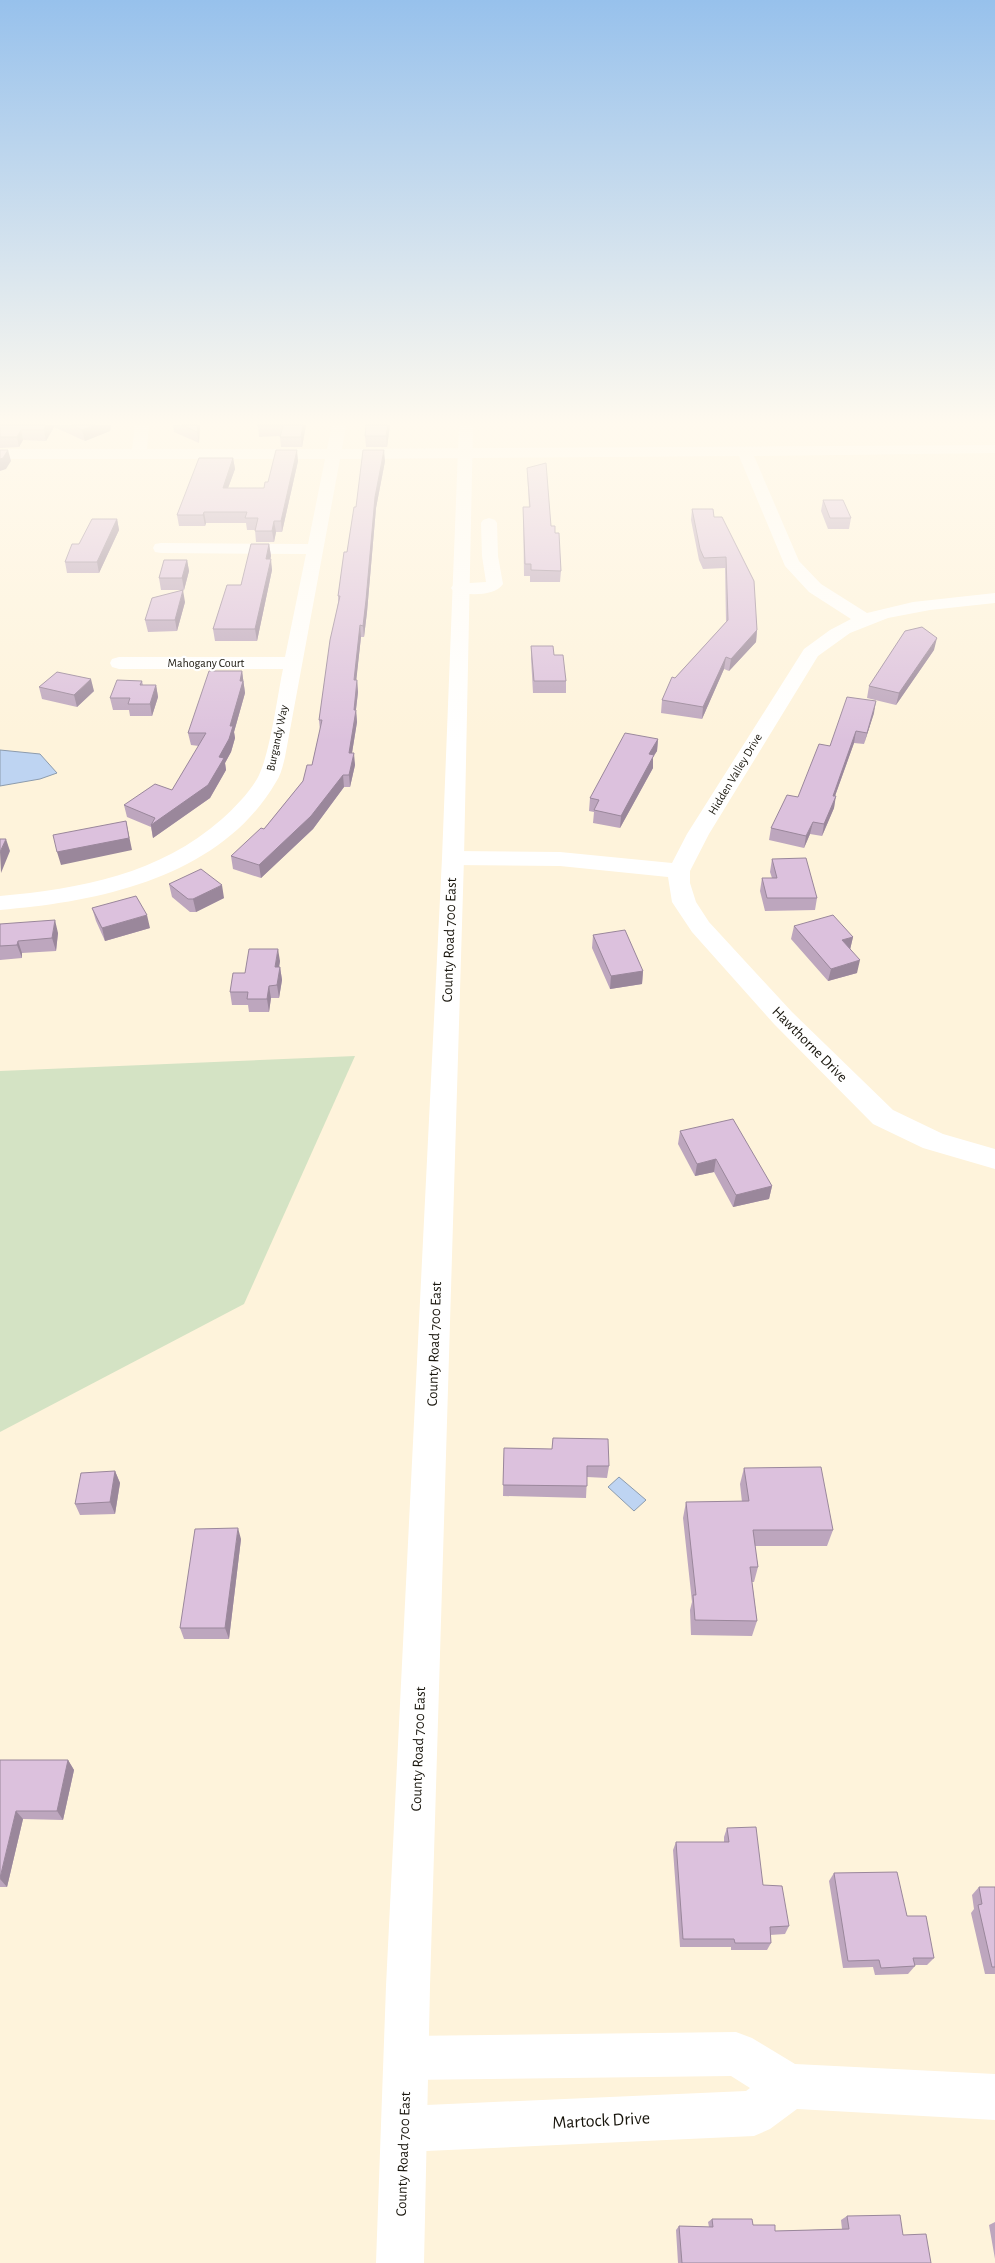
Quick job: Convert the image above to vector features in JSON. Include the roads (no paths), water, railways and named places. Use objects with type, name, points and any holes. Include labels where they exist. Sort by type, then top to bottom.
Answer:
[{"type":"street","name":"Burgandy Way","points":[[0,903],[75,894],[121,882],[180,858],[228,827],[250,805],[267,781],[275,757],[318,531]]},
{"type":"street","name":"County Road 700 East","points":[[400,2263],[406,2058],[453,858],[462,531]]},
{"type":"street","points":[[460,588],[488,588],[494,584],[489,531]]},
{"type":"street","points":[[778,531],[791,562],[798,573],[820,593],[865,619]]},
{"type":"street","points":[[161,548],[314,549]]},
{"type":"street","name":"Hidden Valley Drive","points":[[679,871],[709,817],[810,653],[825,641],[865,619],[920,606],[995,598]]},
{"type":"street","name":"Mahogany Court","points":[[119,663],[292,663]]},
{"type":"street","points":[[453,858],[560,859],[679,871]]},
{"type":"street","name":"Hawthorne Drive","points":[[679,871],[679,883],[684,902],[700,927],[783,1018],[883,1117],[933,1141],[995,1159]]},
{"type":"street","points":[[406,2058],[736,2054],[790,2086],[995,2097]]},
{"type":"street","name":"Martock Drive","points":[[404,2129],[754,2113],[790,2086]]},
{"type":"water","points":[[0,750],[40,754],[57,773],[40,779],[0,786]]},
{"type":"water","points":[[619,1477],[646,1500],[634,1511],[608,1487]]}]
